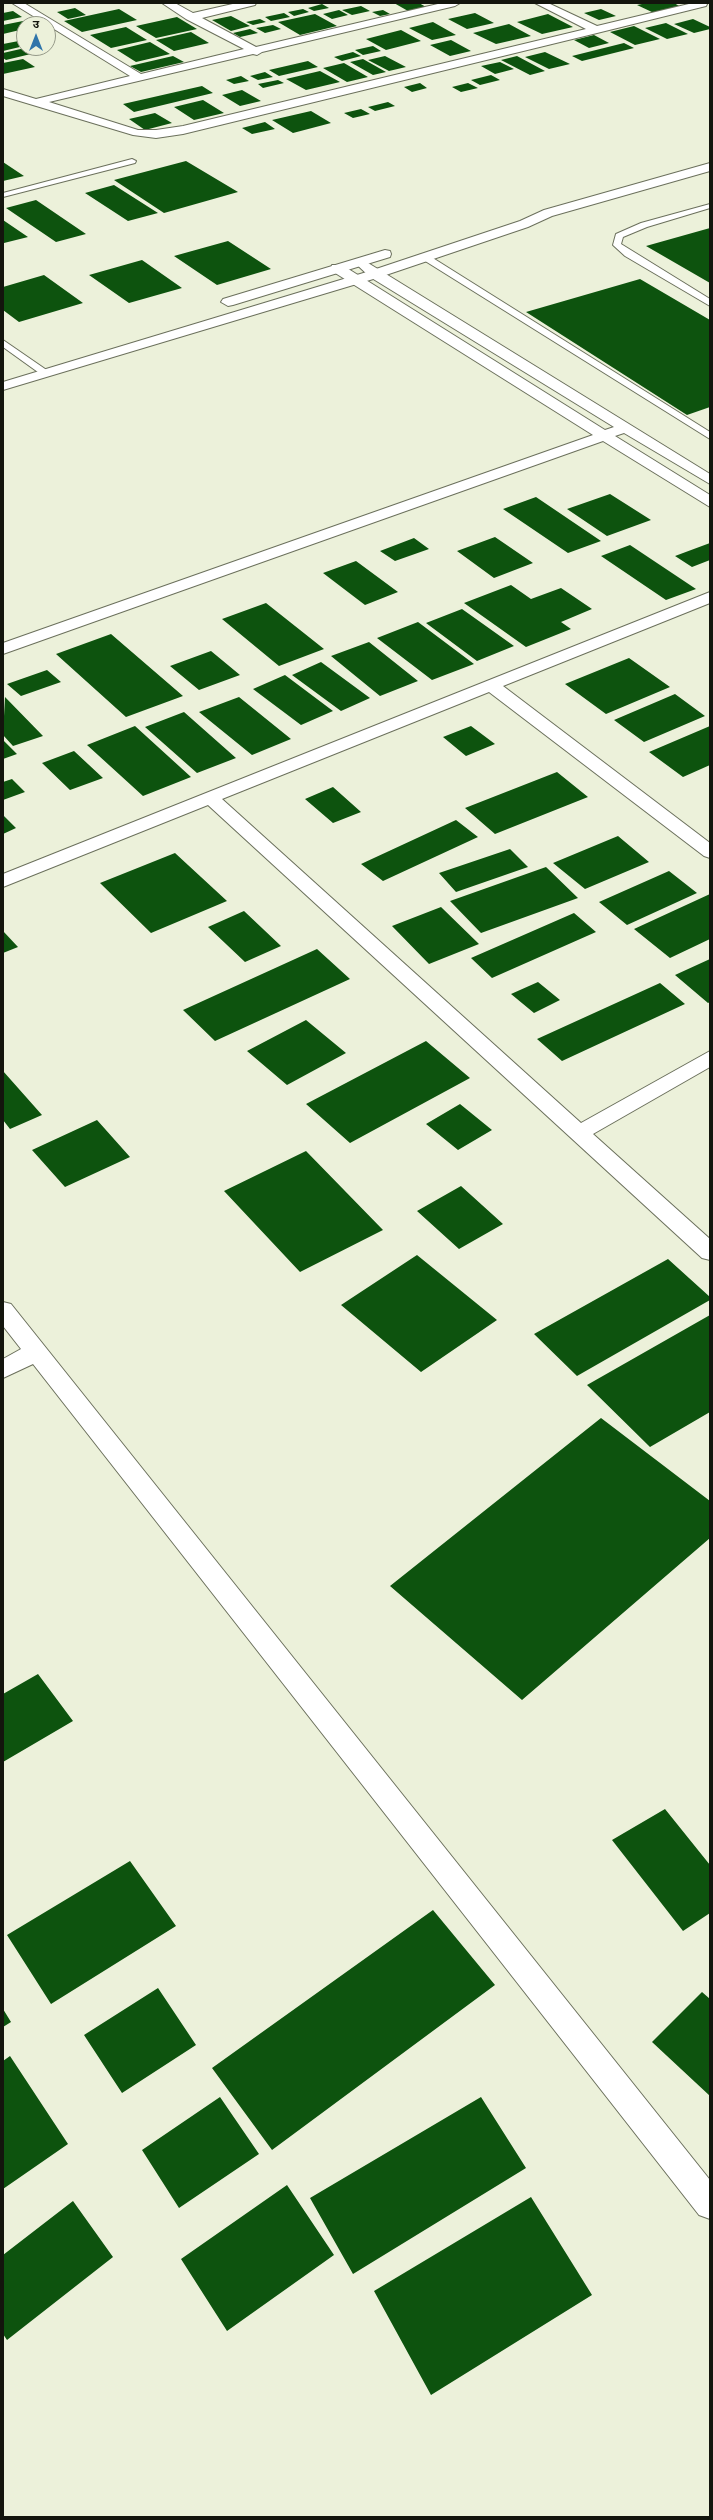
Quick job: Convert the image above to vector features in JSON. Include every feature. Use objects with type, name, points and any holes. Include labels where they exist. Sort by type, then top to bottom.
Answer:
[{"type":"street","points":[[17,3],[140,78]]},
{"type":"street","points":[[167,3],[190,17],[257,52]]},
{"type":"street","points":[[190,17],[252,3]]},
{"type":"street","points":[[34,103],[257,52],[456,3]]},
{"type":"street","points":[[540,3],[596,30]]},
{"type":"street","points":[[3,92],[34,103],[137,133],[156,134],[191,128],[704,5]]},
{"type":"street","points":[[460,232],[498,220],[548,213],[710,167]]},
{"type":"street","points":[[3,386],[375,274],[524,224],[548,213]]},
{"type":"street","points":[[215,306],[398,250]]},
{"type":"street","points":[[360,262],[375,274],[710,480]]},
{"type":"street","points":[[337,268],[710,502]]},
{"type":"street","points":[[3,372],[48,359]]},
{"type":"street","points":[[3,649],[625,428]]},
{"type":"street","points":[[3,881],[710,596]]},
{"type":"street","points":[[491,685],[710,852]]},
{"type":"street","points":[[210,798],[710,1252]]},
{"type":"street","points":[[579,1133],[710,1058]]},
{"type":"street","points":[[3,1310],[710,2204]]},
{"type":"street","points":[[3,1369],[36,1352]]},
{"type":"lane","points":[[3,194],[132,161]]},
{"type":"lane","points":[[710,206],[644,225],[619,236],[617,245],[628,254],[710,303]]},
{"type":"lane","points":[[425,256],[710,436]]},
{"type":"lane","points":[[3,343],[45,373]]},
{"type":"building","points":[[394,3],[419,3],[426,7],[408,11]]},
{"type":"building","points":[[647,3],[674,3],[681,7],[654,13],[637,5]]},
{"type":"building","points":[[322,4],[329,8],[314,11],[308,8]]},
{"type":"building","points":[[361,6],[370,11],[352,15],[342,10]]},
{"type":"building","points":[[75,8],[86,15],[68,19],[57,12]]},
{"type":"building","points":[[119,9],[137,20],[82,32],[64,21]]},
{"type":"building","points":[[303,9],[309,12],[294,16],[288,12]]},
{"type":"building","points":[[601,9],[616,16],[599,20],[584,13]]},
{"type":"building","points":[[339,10],[348,15],[332,19],[323,14]]},
{"type":"building","points":[[383,10],[390,14],[380,16],[372,12]]},
{"type":"building","points":[[13,11],[20,16],[16,16],[16,18],[3,21],[3,13]]},
{"type":"building","points":[[284,13],[290,17],[271,21],[265,17]]},
{"type":"building","points":[[475,13],[494,23],[467,29],[448,19]]},
{"type":"building","points":[[315,14],[337,26],[300,35],[278,22]]},
{"type":"building","points":[[548,14],[573,27],[542,34],[517,22]]},
{"type":"building","points":[[231,16],[250,26],[231,31],[212,20]]},
{"type":"building","points":[[177,17],[197,29],[156,38],[136,26]]},
{"type":"building","points":[[260,19],[266,22],[253,25],[246,22]]},
{"type":"building","points":[[693,19],[710,27],[710,29],[694,33],[674,24]]},
{"type":"building","points":[[16,22],[16,31],[3,34],[3,25]]},
{"type":"building","points":[[433,22],[456,35],[432,40],[409,28]]},
{"type":"building","points":[[666,23],[688,34],[667,39],[645,28]]},
{"type":"building","points":[[509,24],[531,36],[496,44],[473,33]]},
{"type":"building","points":[[273,25],[281,29],[265,33],[256,28]]},
{"type":"building","points":[[634,26],[660,39],[635,45],[610,32]]},
{"type":"building","points":[[126,27],[147,40],[111,48],[90,35]]},
{"type":"building","points":[[250,29],[258,33],[240,37],[233,33]]},
{"type":"building","points":[[401,30],[421,41],[386,50],[366,39]]},
{"type":"building","points":[[191,32],[209,43],[174,51],[156,40]]},
{"type":"building","points":[[594,35],[609,43],[589,48],[574,40]]},
{"type":"building","points":[[451,40],[471,51],[450,56],[430,45]]},
{"type":"building","points":[[16,42],[16,48],[3,51],[3,44]]},
{"type":"building","points":[[150,42],[170,54],[136,62],[117,50]]},
{"type":"building","points":[[624,43],[634,48],[582,61],[572,56]]},
{"type":"building","points":[[373,46],[381,51],[363,55],[355,50]]},
{"type":"building","points":[[16,50],[16,56],[22,56],[6,60],[3,58],[3,53]]},
{"type":"building","points":[[353,52],[361,56],[342,61],[334,57]]},
{"type":"building","points":[[545,52],[570,64],[549,69],[525,57]]},
{"type":"building","points":[[173,56],[184,62],[141,72],[130,66]]},
{"type":"building","points":[[385,56],[406,67],[389,71],[368,60]]},
{"type":"building","points":[[517,56],[545,71],[530,75],[501,60]]},
{"type":"building","points":[[23,59],[35,67],[3,74],[3,63]]},
{"type":"building","points":[[363,59],[386,72],[373,75],[350,62]]},
{"type":"building","points":[[308,61],[318,67],[279,76],[269,70]]},
{"type":"building","points":[[500,62],[514,69],[495,74],[481,66]]},
{"type":"building","points":[[344,63],[368,77],[347,82],[323,68]]},
{"type":"building","points":[[320,71],[340,82],[306,90],[286,79]]},
{"type":"building","points":[[265,72],[273,77],[258,80],[250,76]]},
{"type":"building","points":[[491,75],[500,80],[480,85],[471,80]]},
{"type":"building","points":[[241,76],[249,81],[234,84],[226,80]]},
{"type":"building","points":[[278,80],[284,83],[263,88],[258,84]]},
{"type":"building","points":[[420,83],[427,88],[412,92],[404,87]]},
{"type":"building","points":[[468,83],[478,88],[461,92],[452,87]]},
{"type":"building","points":[[202,86],[213,93],[134,112],[123,104]]},
{"type":"building","points":[[242,90],[261,101],[240,106],[222,95]]},
{"type":"building","points":[[203,100],[224,113],[194,120],[174,107]]},
{"type":"building","points":[[388,102],[395,106],[375,111],[368,107]]},
{"type":"building","points":[[361,109],[370,114],[353,118],[344,113]]},
{"type":"building","points":[[311,111],[331,123],[293,133],[272,120]]},
{"type":"building","points":[[155,113],[172,123],[145,130],[129,119]]},
{"type":"building","points":[[265,122],[275,129],[252,134],[242,128]]},
{"type":"building","points":[[186,161],[238,192],[164,213],[114,180]]},
{"type":"building","points":[[3,162],[24,176],[3,181]]},
{"type":"building","points":[[114,185],[158,213],[128,221],[85,193]]},
{"type":"building","points":[[36,200],[86,234],[56,242],[6,208]]},
{"type":"building","points":[[3,220],[28,237],[4,243]]},
{"type":"building","points":[[710,228],[710,283],[646,246]]},
{"type":"building","points":[[228,241],[271,269],[217,285],[174,256]]},
{"type":"building","points":[[142,260],[182,288],[129,303],[89,275]]},
{"type":"building","points":[[44,275],[83,303],[19,322],[3,310],[3,287]]},
{"type":"building","points":[[640,279],[710,320],[710,407],[687,415],[526,312]]},
{"type":"building","points":[[610,494],[651,520],[607,536],[567,509]]},
{"type":"building","points":[[536,497],[601,541],[568,553],[503,509]]},
{"type":"building","points":[[495,537],[533,563],[494,578],[457,551]]},
{"type":"building","points":[[414,538],[429,549],[395,561],[380,551]]},
{"type":"building","points":[[710,543],[710,560],[692,567],[675,556]]},
{"type":"building","points":[[630,545],[696,589],[666,600],[601,556]]},
{"type":"building","points":[[356,561],[398,592],[365,605],[323,573]]},
{"type":"building","points":[[511,585],[531,599],[561,588],[592,609],[561,622],[571,629],[526,647],[464,603]]},
{"type":"building","points":[[266,603],[324,649],[279,666],[222,619]]},
{"type":"building","points":[[462,609],[514,646],[477,661],[426,623]]},
{"type":"building","points":[[418,622],[474,664],[432,680],[377,638]]},
{"type":"building","points":[[111,634],[183,696],[126,717],[56,654]]},
{"type":"building","points":[[369,642],[418,681],[380,696],[331,656]]},
{"type":"building","points":[[211,651],[240,675],[199,690],[170,666]]},
{"type":"building","points":[[629,658],[670,687],[606,714],[565,684]]},
{"type":"building","points":[[321,662],[370,698],[341,711],[292,675]]},
{"type":"building","points":[[47,670],[61,682],[21,696],[7,684]]},
{"type":"building","points":[[285,675],[333,711],[301,725],[253,689]]},
{"type":"building","points":[[675,694],[705,716],[644,742],[614,720]]},
{"type":"building","points":[[5,697],[43,736],[13,746],[3,735]]},
{"type":"building","points":[[239,697],[291,739],[252,755],[199,712]]},
{"type":"building","points":[[184,712],[236,758],[197,773],[145,727]]},
{"type":"building","points":[[135,726],[191,777],[143,796],[87,745]]},
{"type":"building","points":[[471,726],[495,744],[466,756],[443,737]]},
{"type":"building","points":[[710,726],[710,765],[683,777],[649,752]]},
{"type":"building","points":[[3,740],[17,754],[3,759]]},
{"type":"building","points":[[74,751],[103,778],[70,790],[42,763]]},
{"type":"building","points":[[557,772],[588,797],[495,834],[465,808]]},
{"type":"building","points":[[12,779],[25,792],[3,800],[3,782]]},
{"type":"building","points":[[333,787],[361,812],[333,823],[305,799]]},
{"type":"building","points":[[3,815],[16,828],[3,834]]},
{"type":"building","points":[[456,820],[478,837],[383,881],[361,864]]},
{"type":"building","points":[[618,836],[649,862],[585,889],[553,863]]},
{"type":"building","points":[[510,849],[528,867],[456,892],[439,873]]},
{"type":"building","points":[[175,853],[227,901],[151,933],[100,883]]},
{"type":"building","points":[[546,867],[578,898],[481,933],[450,901]]},
{"type":"building","points":[[669,871],[697,893],[627,925],[599,902]]},
{"type":"building","points":[[710,894],[710,939],[670,958],[634,929]]},
{"type":"building","points":[[441,907],[479,944],[429,964],[392,926]]},
{"type":"building","points":[[244,911],[281,946],[245,962],[208,927]]},
{"type":"building","points":[[574,913],[596,932],[492,978],[471,958]]},
{"type":"building","points":[[3,931],[18,947],[3,953]]},
{"type":"building","points":[[317,949],[350,979],[215,1041],[183,1010]]},
{"type":"building","points":[[710,959],[710,1002],[708,1003],[675,975]]},
{"type":"building","points":[[538,982],[560,1000],[534,1013],[511,994]]},
{"type":"building","points":[[660,983],[685,1004],[562,1061],[537,1039]]},
{"type":"building","points":[[306,1020],[346,1053],[287,1085],[247,1051]]},
{"type":"building","points":[[426,1041],[470,1078],[350,1143],[306,1104]]},
{"type":"building","points":[[3,1071],[42,1115],[10,1129],[3,1120]]},
{"type":"building","points":[[460,1104],[492,1130],[458,1150],[426,1124]]},
{"type":"building","points":[[97,1120],[130,1157],[65,1187],[32,1150]]},
{"type":"building","points":[[306,1151],[383,1230],[300,1272],[224,1191]]},
{"type":"building","points":[[461,1186],[503,1224],[459,1249],[417,1211]]},
{"type":"building","points":[[417,1255],[497,1320],[421,1372],[341,1305]]},
{"type":"building","points":[[668,1259],[710,1297],[710,1300],[577,1376],[534,1334]]},
{"type":"building","points":[[710,1315],[710,1412],[650,1447],[587,1385]]},
{"type":"building","points":[[601,1418],[710,1501],[710,1538],[522,1700],[390,1586]]},
{"type":"building","points":[[38,1674],[73,1721],[3,1762],[3,1694]]},
{"type":"building","points":[[665,1809],[710,1865],[710,1913],[683,1931],[612,1840]]},
{"type":"building","points":[[130,1861],[176,1926],[51,2004],[7,1935]]},
{"type":"building","points":[[433,1910],[495,1985],[272,2150],[212,2068]]},
{"type":"building","points":[[158,1988],[196,2045],[122,2093],[84,2035]]},
{"type":"building","points":[[702,1992],[710,1999],[710,2096],[652,2042]]},
{"type":"building","points":[[3,2009],[11,2022],[3,2027]]},
{"type":"building","points":[[10,2056],[68,2144],[3,2189],[3,2061]]},
{"type":"building","points":[[220,2097],[259,2154],[179,2208],[142,2150]]},
{"type":"building","points":[[481,2097],[526,2168],[353,2274],[310,2198]]},
{"type":"building","points":[[287,2185],[334,2255],[227,2331],[181,2259]]},
{"type":"building","points":[[531,2197],[592,2295],[431,2395],[374,2291]]},
{"type":"building","points":[[73,2201],[113,2257],[7,2340],[3,2334],[3,2255]]}]
